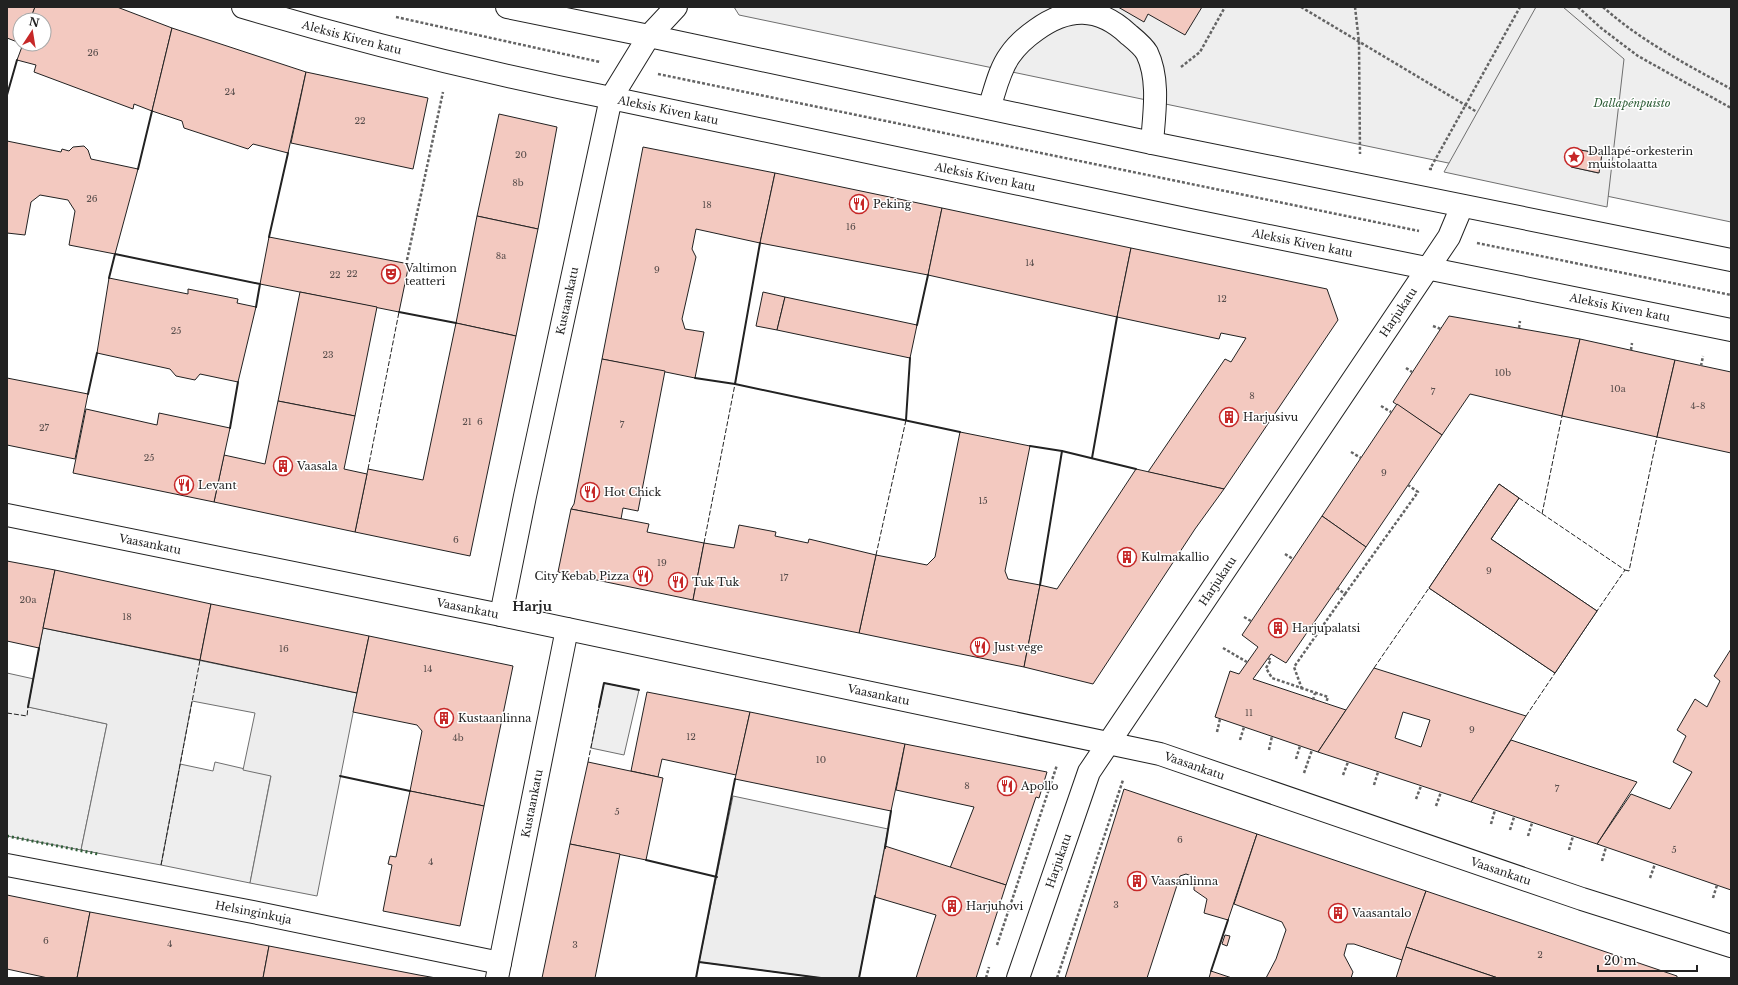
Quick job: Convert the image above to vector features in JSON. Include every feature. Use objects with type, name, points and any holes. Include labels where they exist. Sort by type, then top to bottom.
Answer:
[{"type":"street","name":"Aleksis Kiven katu","points":[[243,7],[316,29],[449,63],[1370,257],[1731,330]]},
{"type":"street","points":[[507,7],[1152,143],[1731,260]]},
{"type":"street","name":"Kustaankatu","points":[[501,615],[524,496],[611,98],[628,67],[649,36],[676,7]]},
{"type":"street","points":[[989,108],[1010,55],[1024,38],[1060,15],[1080,12],[1099,14],[1118,24],[1147,52],[1153,70],[1155,90],[1152,143]]},
{"type":"street","name":"Harjukatu","points":[[1018,978],[1089,772],[1449,237],[1462,206]]},
{"type":"street","name":"Vaasankatu","points":[[7,515],[501,615],[1110,742],[1160,754],[1582,899],[1731,946]]},
{"type":"street","name":"Kustaankatu","points":[[498,970],[567,629]]},
{"type":"street","name":"Helsinginkuja","points":[[7,865],[261,913],[498,970]]},
{"type":"path","points":[[1175,70],[1185,65],[1200,52],[1225,7]]},
{"type":"path","points":[[1301,7],[1477,112]]},
{"type":"path","points":[[1355,7],[1359,42],[1360,154]]},
{"type":"path","points":[[1430,169],[1520,7]]},
{"type":"path","points":[[1578,7],[1601,28],[1638,56],[1731,108]]},
{"type":"path","points":[[1603,7],[1622,24],[1653,46],[1731,90]]},
{"type":"path","points":[[391,16],[628,67],[1731,295]]},
{"type":"path","points":[[407,260],[443,92]]},
{"type":"path","points":[[1370,257],[1385,191]]},
{"type":"path","points":[[1519,328],[1520,321]]},
{"type":"path","points":[[1433,326],[1441,329]]},
{"type":"path","points":[[1631,350],[1632,342]]},
{"type":"path","points":[[1701,366],[1702,356]]},
{"type":"path","points":[[1406,368],[1412,372]]},
{"type":"path","points":[[1381,406],[1391,412]]},
{"type":"path","points":[[1351,452],[1360,458]]},
{"type":"path","points":[[1302,689],[1294,667],[1418,492],[1408,485]]},
{"type":"path","points":[[1285,554],[1293,559]]},
{"type":"path","points":[[1337,588],[1345,594]]},
{"type":"path","points":[[1244,617],[1251,621]]},
{"type":"path","points":[[1223,648],[1247,662]]},
{"type":"path","points":[[1268,658],[1271,660],[1266,668],[1272,678],[1328,697],[1326,703]]},
{"type":"path","points":[[1314,700],[1315,693]]},
{"type":"path","points":[[1216,732],[1220,719]]},
{"type":"path","points":[[1240,740],[1244,727]]},
{"type":"path","points":[[1269,750],[1272,736]]},
{"type":"path","points":[[1296,759],[1300,746]]},
{"type":"path","points":[[1343,775],[1348,762]]},
{"type":"path","points":[[996,948],[1056,766]]},
{"type":"path","points":[[1374,785],[1378,772]]},
{"type":"path","points":[[1057,978],[1123,780]]},
{"type":"path","points":[[1416,799],[1421,786]]},
{"type":"path","points":[[1436,806],[1441,792]]},
{"type":"path","points":[[1491,824],[1495,810]]},
{"type":"path","points":[[1510,830],[1514,817]]},
{"type":"path","points":[[1528,836],[1532,823]]},
{"type":"path","points":[[1569,850],[1573,836]]},
{"type":"path","points":[[1602,861],[1606,847]]},
{"type":"path","points":[[1650,878],[1655,864]]},
{"type":"path","points":[[1713,898],[1717,886]]},
{"type":"path","points":[[986,978],[991,963]]},
{"type":"green space","name":"Dallapénpuisto","points":[[734,7],[1731,7],[1731,222],[739,15]]},
{"type":"green space","points":[[7,673],[34,679],[29,707],[107,724],[81,850],[7,836]]},
{"type":"green space","points":[[604,683],[639,690],[624,755],[591,748]]},
{"type":"green space","points":[[215,762],[271,775],[250,883],[161,865],[180,764],[213,771]]},
{"type":"shaded area","points":[[1536,7],[1563,7],[1624,59],[1607,207],[1444,172]],"holes":[[[1575,149],[1602,154],[1598,173],[1572,167]]]},
{"type":"shaded area","points":[[43,628],[357,693],[317,896],[250,883],[271,776],[243,770],[255,713],[192,701],[161,865],[81,850],[107,724],[28,707]]},
{"type":"shaded area","points":[[733,796],[888,829],[859,978],[821,978],[699,962]]},
{"type":"building","points":[[7,7],[35,7],[33,12],[12,12],[12,40],[7,38]]},
{"type":"building","points":[[35,7],[117,7],[172,28],[152,111],[134,104],[133,109],[34,72],[36,65],[17,60],[20,52],[52,52],[52,12],[33,12]]},
{"type":"building","points":[[1118,7],[1202,7],[1185,35],[1148,14],[1144,22]]},
{"type":"building","points":[[172,28],[306,72],[288,153],[253,144],[248,149],[184,128],[182,121],[152,111]]},
{"type":"building","points":[[306,72],[428,98],[413,169],[291,143]]},
{"type":"building","points":[[499,114],[557,127],[538,229],[477,216]]},
{"type":"building","points":[[7,141],[61,152],[62,149],[69,151],[73,147],[84,146],[88,150],[91,159],[138,169],[115,254],[69,245],[75,211],[68,200],[40,195],[31,202],[25,235],[7,233]]},
{"type":"building","points":[[643,147],[775,173],[760,243],[696,229],[692,249],[696,257],[682,319],[685,329],[704,332],[695,378],[602,359]]},
{"type":"building","points":[[1575,149],[1602,154],[1599,173],[1571,167]]},
{"type":"building","points":[[775,173],[942,208],[928,275],[760,243]]},
{"type":"building","points":[[942,208],[1131,248],[1117,317],[928,275]]},
{"type":"building","points":[[477,216],[538,229],[516,336],[456,323]]},
{"type":"building","points":[[269,237],[409,264],[399,312],[260,284]]},
{"type":"building","name":"Harjusivu","points":[[1131,248],[1327,289],[1338,320],[1224,489],[1148,472],[1225,359],[1231,362],[1246,338],[1221,333],[1219,339],[1117,317]]},
{"type":"building","points":[[109,278],[188,294],[188,289],[238,299],[237,303],[256,307],[238,382],[200,374],[195,380],[176,376],[170,369],[97,353]]},
{"type":"building","points":[[300,292],[377,307],[355,416],[278,401]]},
{"type":"building","points":[[763,292],[785,297],[777,330],[756,326]]},
{"type":"building","points":[[785,297],[917,325],[910,358],[777,330]]},
{"type":"building","points":[[1449,316],[1580,339],[1562,416],[1470,394],[1442,435],[1393,402]]},
{"type":"building","points":[[456,323],[516,336],[470,556],[355,532],[368,469],[423,480]]},
{"type":"building","points":[[1580,339],[1675,360],[1657,437],[1562,416]]},
{"type":"building","points":[[602,359],[665,371],[638,511],[623,508],[621,519],[571,509],[574,504]]},
{"type":"building","points":[[1675,360],[1731,372],[1731,453],[1657,437]]},
{"type":"building","points":[[7,378],[88,394],[75,459],[7,445]]},
{"type":"building","name":"Vaasala","points":[[278,401],[355,416],[344,469],[367,474],[355,532],[214,502],[224,455],[265,464]]},
{"type":"building","points":[[1397,404],[1442,435],[1366,547],[1322,516]]},
{"type":"building","points":[[86,409],[157,425],[159,413],[230,428],[214,502],[73,473]]},
{"type":"building","points":[[960,432],[1030,446],[1005,571],[1008,579],[1040,585],[1024,667],[859,633],[876,555],[927,565],[935,557]]},
{"type":"building","name":"Kulmakallio","points":[[1136,469],[1224,489],[1195,529],[1093,684],[1024,667],[1040,585],[1057,589]]},
{"type":"building","points":[[1499,484],[1519,498],[1491,539],[1597,611],[1555,673],[1429,588]]},
{"type":"building","points":[[1499,484],[1519,498],[1491,539],[1597,611],[1555,673],[1429,588]]},
{"type":"building","points":[[571,509],[649,524],[647,532],[704,543],[693,600],[558,572]]},
{"type":"building","name":"Harjupalatsi","points":[[1322,516],[1366,547],[1286,663],[1271,654],[1253,679],[1346,710],[1318,752],[1215,717],[1230,671],[1239,674],[1258,647],[1242,635]]},
{"type":"building","points":[[739,525],[776,532],[775,536],[808,543],[809,539],[876,555],[859,633],[693,600],[704,543],[734,548]]},
{"type":"building","points":[[7,561],[55,570],[39,648],[7,641]]},
{"type":"building","points":[[55,570],[211,604],[200,660],[43,628]]},
{"type":"building","points":[[211,604],[369,636],[357,693],[200,660]]},
{"type":"building","name":"Kustaanlinna","points":[[369,636],[513,666],[484,806],[410,791],[422,731],[417,725],[353,712]]},
{"type":"building","points":[[1731,649],[1731,890],[1597,844],[1631,794],[1670,809],[1692,772],[1673,762],[1686,736],[1677,730],[1695,699],[1707,707],[1720,681],[1714,676]]},
{"type":"building","points":[[1374,668],[1526,716],[1471,802],[1318,752]],"holes":[[[1403,712],[1430,720],[1421,747],[1395,738]]]},
{"type":"building","points":[[647,692],[750,712],[736,775],[662,759],[658,777],[631,771]]},
{"type":"building","points":[[750,712],[905,744],[891,811],[735,779]]},
{"type":"building","points":[[1511,740],[1637,782],[1597,844],[1471,802]]},
{"type":"building","points":[[905,744],[1047,772],[1039,798],[1036,797],[1006,885],[950,868],[974,807],[896,790]]},
{"type":"building","points":[[588,762],[663,778],[646,860],[570,844]]},
{"type":"building","name":"Vaasanlinna","points":[[1124,789],[1257,834],[1228,920],[1204,913],[1207,899],[1194,890],[1194,884],[1197,878],[1186,874],[1180,876],[1147,978],[1065,978]]},
{"type":"building","points":[[410,791],[484,806],[460,926],[383,911],[392,865],[388,864],[390,856],[396,857]]},
{"type":"building","name":"Vaasantalo","points":[[1257,834],[1426,891],[1402,960],[1354,944],[1347,944],[1344,955],[1353,972],[1351,978],[1266,978],[1276,959],[1286,930],[1282,922],[1234,904]]},
{"type":"building","points":[[570,844],[620,854],[595,978],[542,978]]},
{"type":"building","name":"Harjuhovi","points":[[885,846],[1006,885],[976,978],[916,978],[936,915],[875,897]]},
{"type":"building","points":[[1426,891],[1677,976],[1677,978],[1498,978],[1406,947]]},
{"type":"building","points":[[7,895],[90,912],[77,978],[48,978],[7,969]]},
{"type":"building","points":[[90,912],[269,946],[263,978],[77,978]]},
{"type":"building","points":[[1225,935],[1230,936],[1227,946],[1222,944]]},
{"type":"building","points":[[269,946],[419,975],[436,978],[263,978]]},
{"type":"building","points":[[1406,947],[1498,978],[1396,978]]},
{"type":"building","points":[[1211,971],[1232,978],[1209,978]]},
{"type":"hedge","points":[[7,836],[98,854]]},
{"type":"fence","points":[[368,469],[399,312]]},
{"type":"fence","points":[[704,543],[735,384]]},
{"type":"fence","points":[[1542,514],[1562,416]]},
{"type":"fence","points":[[876,555],[906,420]]},
{"type":"fence","points":[[1625,570],[1629,571],[1657,437]]},
{"type":"fence","points":[[1519,498],[1625,570],[1597,611]]},
{"type":"fence","points":[[1374,668],[1429,588]]},
{"type":"fence","points":[[161,865],[200,660]]},
{"type":"fence","points":[[1526,716],[1555,673]]},
{"type":"fence","points":[[7,713],[27,716],[28,707]]},
{"type":"fence","points":[[588,762],[599,707]]},
{"type":"wall","points":[[7,95],[17,60]]},
{"type":"wall","points":[[138,169],[152,111]]},
{"type":"wall","points":[[269,237],[288,153]]},
{"type":"wall","points":[[695,378],[735,384],[760,243]]},
{"type":"wall","points":[[109,278],[115,254],[260,284],[256,307]]},
{"type":"wall","points":[[917,325],[928,275]]},
{"type":"wall","points":[[399,312],[456,323]]},
{"type":"wall","points":[[1092,458],[1117,317]]},
{"type":"wall","points":[[88,394],[97,353]]},
{"type":"wall","points":[[906,420],[910,358]]},
{"type":"wall","points":[[230,428],[238,382]]},
{"type":"wall","points":[[735,384],[960,432]]},
{"type":"wall","points":[[1030,446],[1062,451],[1040,585]]},
{"type":"wall","points":[[1062,451],[1136,469]]},
{"type":"wall","points":[[28,707],[39,648]]},
{"type":"wall","points":[[599,707],[604,683],[639,690]]},
{"type":"wall","points":[[340,776],[410,791]]},
{"type":"wall","points":[[735,779],[699,962],[821,978]]},
{"type":"wall","points":[[885,848],[891,811]]},
{"type":"wall","points":[[646,860],[717,877]]},
{"type":"wall","points":[[859,978],[875,896]]},
{"type":"wall","points":[[1211,971],[1228,920]]},
{"type":"wall","points":[[696,978],[699,962]]},
{"type":"place","name":"Dallapé-orkesterin muistolaatta","points":[[1574,157]]},
{"type":"place","name":"Peking","points":[[859,204]]},
{"type":"place","name":"Valtimon teatteri","points":[[391,274]]},
{"type":"place","name":"Harjusivu","points":[[1229,417]]},
{"type":"place","name":"Vaasala","points":[[283,466]]},
{"type":"place","name":"Levant","points":[[184,485]]},
{"type":"place","name":"Hot Chick","points":[[590,492]]},
{"type":"place","name":"Kulmakallio","points":[[1127,557]]},
{"type":"place","name":"City Kebab Pizza","points":[[643,576]]},
{"type":"place","name":"Tuk Tuk","points":[[678,582]]},
{"type":"place","name":"Harjupalatsi","points":[[1278,628]]},
{"type":"place","name":"Just vege","points":[[980,647]]},
{"type":"place","name":"Kustaanlinna","points":[[444,718]]},
{"type":"place","name":"Apollo","points":[[1007,786]]},
{"type":"place","name":"Vaasanlinna","points":[[1137,881]]},
{"type":"place","name":"Harjuhovi","points":[[952,906]]},
{"type":"place","name":"Vaasantalo","points":[[1338,913]]},
{"type":"district","name":"Harju","points":[[532,606]]}]
